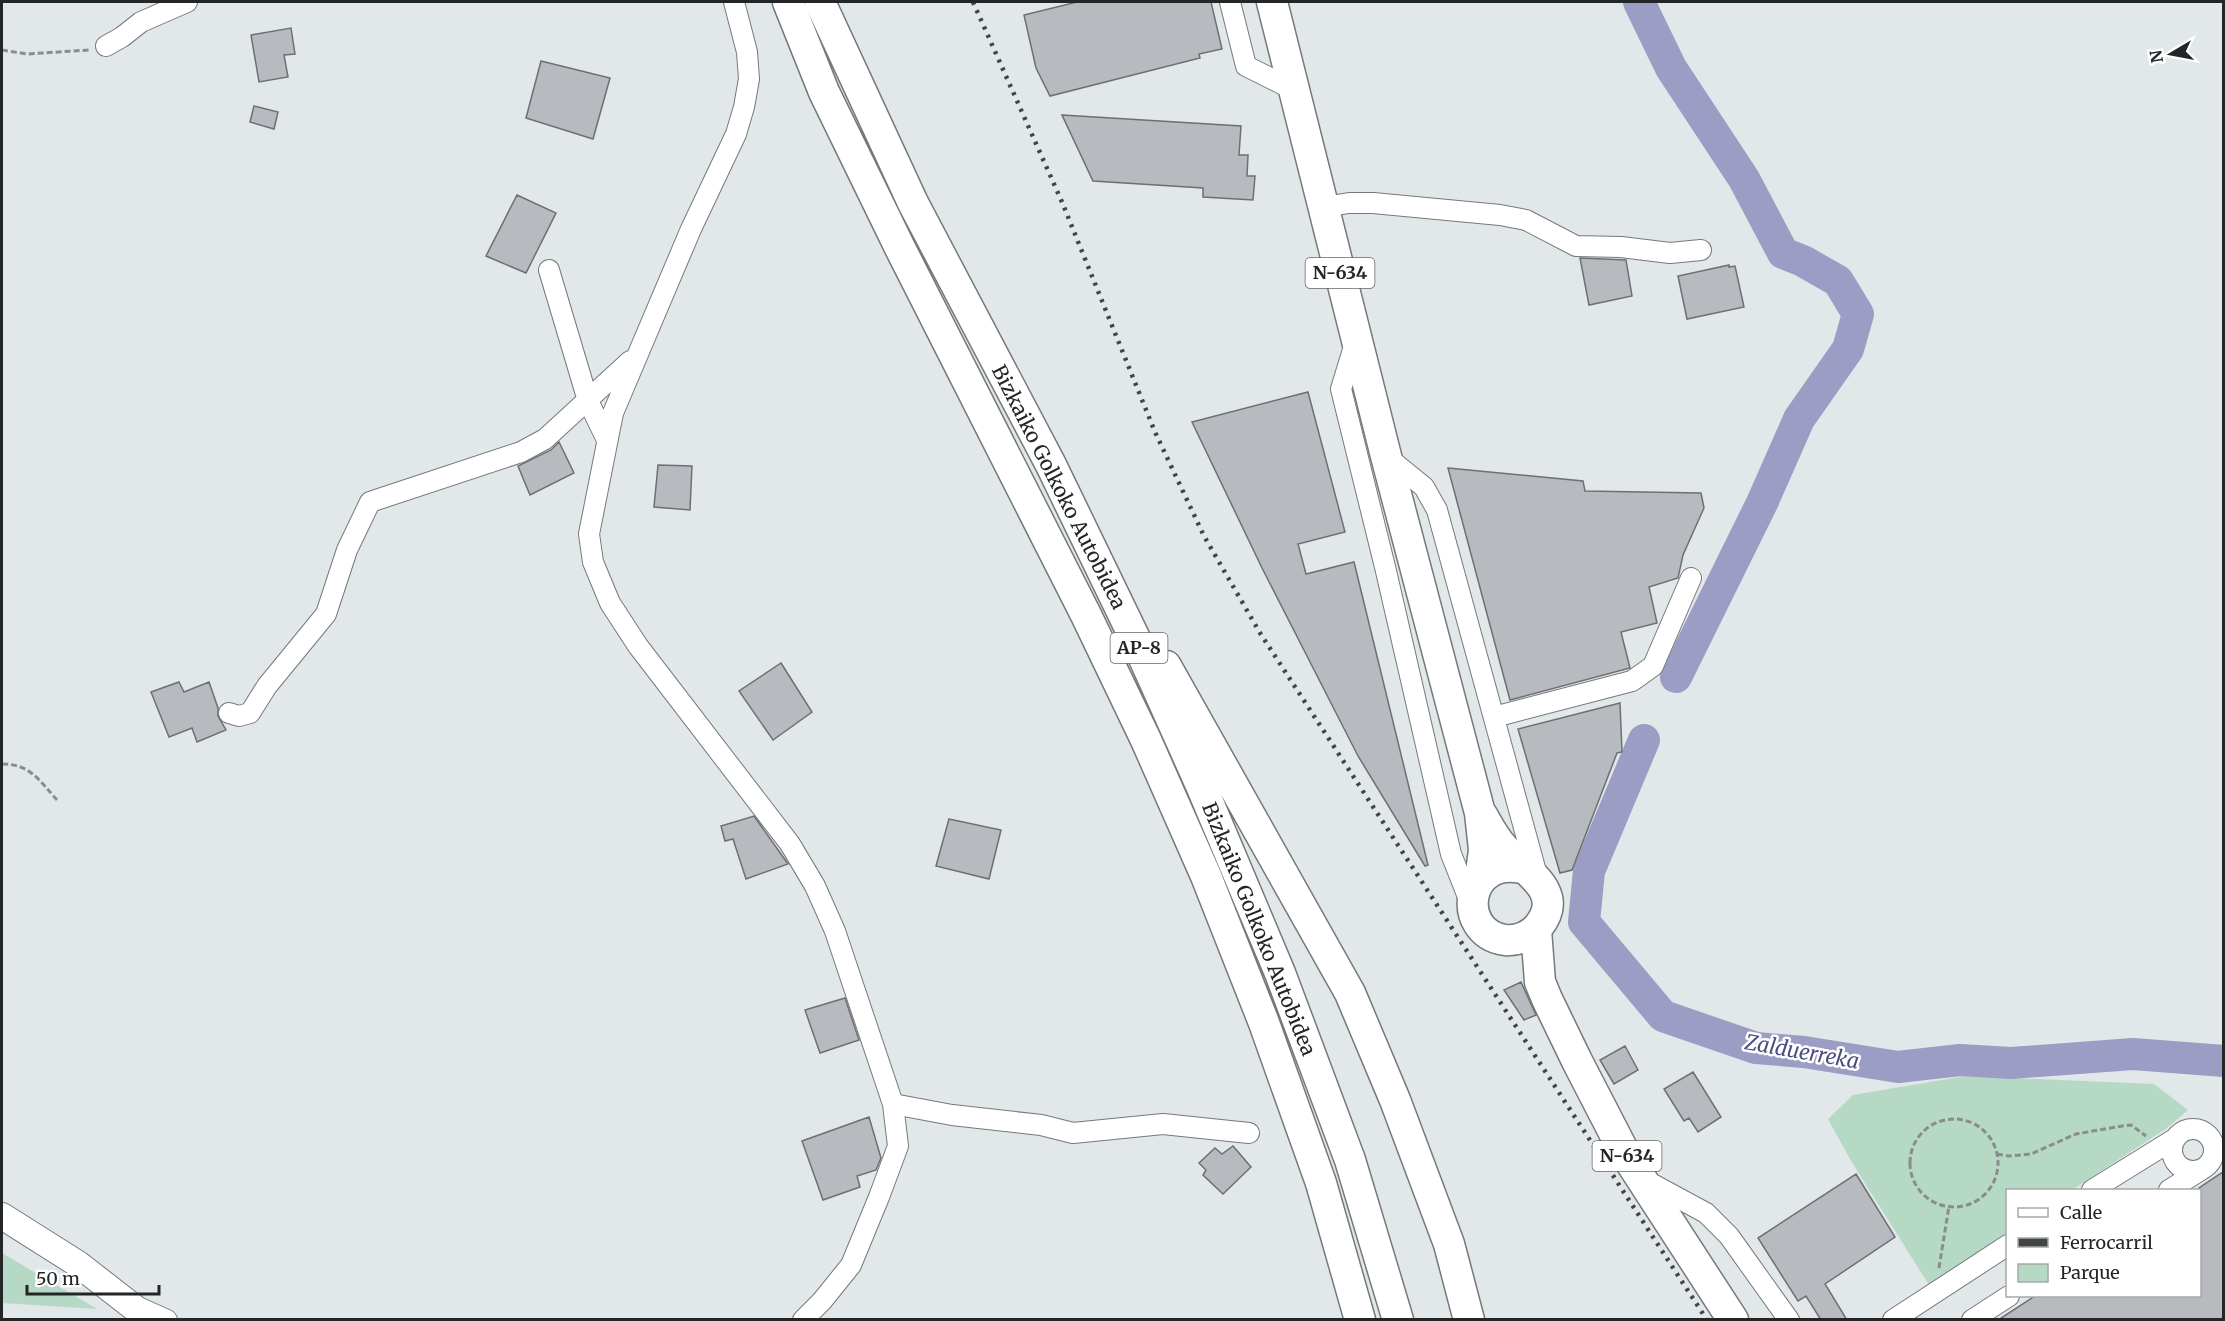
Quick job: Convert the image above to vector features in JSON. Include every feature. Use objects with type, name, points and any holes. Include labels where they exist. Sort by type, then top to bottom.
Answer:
[{"type":"highway","name":"Bizkaiko Golkoko Autobidea","points":[[788,2],[824,92],[900,248],[1086,615],[1146,740],[1206,876],[1264,1023],[1321,1183],[1360,1320]]},
{"type":"highway","name":"Bizkaiko Golkoko Autobidea","points":[[820,2],[913,202],[1051,465],[1139,647],[1200,783],[1280,973],[1350,1160],[1398,1320]]},
{"type":"highway","name":"N-634","points":[[1272,2],[1386,456],[1480,813],[1484,850],[1473,909],[1482,928],[1521,957],[1540,982]]},
{"type":"highway","points":[[1051,465],[1350,993],[1395,1100],[1449,1244],[1469,1320]]},
{"type":"highway","name":"N-634","points":[[1480,813],[1502,847],[1544,888],[1547,899],[1546,910],[1536,930],[1540,982],[1546,999],[1624,1152],[1733,1320]]},
{"type":"highway","points":[[1480,880],[1501,867],[1514,866],[1532,874]]},
{"type":"highway","points":[[1499,939],[1519,939],[1536,930]]},
{"type":"main road","points":[[2,1216],[78,1264],[140,1314]]},
{"type":"street","points":[[106,46],[141,22],[187,2]]},
{"type":"street","points":[[734,2],[747,52],[748,79],[744,106],[736,134],[691,229],[613,413],[589,534],[593,562],[610,603],[638,646],[790,844],[815,886],[835,932],[893,1104],[898,1146],[875,1207],[850,1266],[822,1301],[803,1320]]},
{"type":"street","points":[[1230,2],[1246,66],[1294,90]]},
{"type":"street","points":[[1324,207],[1349,203],[1372,203],[1500,215],[1526,220],[1576,246],[1621,247],[1670,253],[1701,250]]},
{"type":"street","points":[[549,270],[588,400],[607,440]]},
{"type":"street","points":[[1357,338],[1341,388],[1451,854],[1473,909]]},
{"type":"street","points":[[229,713],[239,716],[250,712],[267,686],[326,614],[347,550],[370,502],[521,452],[545,439],[636,355]]},
{"type":"street","points":[[1386,456],[1424,487],[1437,510],[1494,717],[1532,874]]},
{"type":"street","points":[[1494,717],[1632,681],[1653,666],[1691,578]]},
{"type":"street","points":[[893,1104],[952,1115],[1041,1125],[1073,1132],[1163,1124],[1249,1133]]},
{"type":"street","points":[[2095,1189],[2186,1131],[2205,1133],[2212,1143],[2213,1156],[2206,1166],[2172,1189]]},
{"type":"street","points":[[2176,1138],[2172,1151],[2176,1163],[2188,1170],[2200,1170]]},
{"type":"street","points":[[1641,1178],[1706,1213],[1730,1236],[1789,1320]]},
{"type":"street","points":[[1893,1320],[2006,1246]]},
{"type":"street","points":[[1972,1320],[2007,1297]]},
{"type":"street","points":[[140,1314],[167,1320]]},
{"type":"path","points":[[2,50],[27,54],[82,52],[106,46]]},
{"type":"path","points":[[2,764],[20,765],[36,776],[57,800]]},
{"type":"path","points":[[1958,1118],[1971,1122],[1983,1130],[1992,1141],[1997,1154],[1997,1169],[1993,1184],[1983,1196],[1971,1204],[1949,1206],[1928,1199],[1918,1188],[1911,1175],[1911,1154],[1920,1134],[1930,1125],[1958,1118]]},
{"type":"path","points":[[1997,1154],[2009,1156],[2031,1154],[2076,1134],[2131,1125],[2147,1138],[2154,1150]]},
{"type":"path","points":[[1943,1287],[1939,1268],[1949,1206]]},
{"type":"green space","points":[[1965,1076],[2154,1084],[2188,1110],[2167,1128],[2074,1189],[2006,1189],[2006,1234],[1929,1285],[1851,1161],[1828,1119],[1853,1095]]},
{"type":"green space","points":[[2,1253],[97,1309],[2,1303]]},
{"type":"building","points":[[1077,2],[1211,2],[1222,49],[1199,54],[1200,58],[1050,96],[1036,68],[1024,15]]},
{"type":"building","points":[[291,28],[295,54],[284,55],[288,77],[259,82],[251,35]]},
{"type":"building","points":[[541,61],[610,78],[593,139],[526,118]]},
{"type":"building","points":[[254,106],[278,112],[274,129],[250,122]]},
{"type":"building","points":[[1062,115],[1241,126],[1239,155],[1248,155],[1247,176],[1255,176],[1253,200],[1203,197],[1203,188],[1093,181]]},
{"type":"building","points":[[517,195],[556,213],[526,273],[486,256]]},
{"type":"building","points":[[1580,258],[1626,260],[1632,296],[1589,305]]},
{"type":"building","points":[[1729,265],[1729,267],[1735,266],[1744,307],[1687,319],[1678,276]]},
{"type":"building","points":[[1308,392],[1345,532],[1298,544],[1306,574],[1354,562],[1428,865],[1425,866],[1358,756],[1262,568],[1192,422]]},
{"type":"building","points":[[559,442],[574,473],[530,495],[518,466],[551,450]]},
{"type":"building","points":[[658,465],[692,466],[690,510],[654,507]]},
{"type":"building","points":[[1448,468],[1583,481],[1585,491],[1701,493],[1704,508],[1683,555],[1678,578],[1649,587],[1657,623],[1621,632],[1630,668],[1510,700]]},
{"type":"building","points":[[781,663],[812,712],[773,740],[739,691]]},
{"type":"building","points":[[179,682],[184,692],[209,682],[218,708],[218,716],[226,730],[197,742],[192,728],[169,737],[151,692]]},
{"type":"building","points":[[1620,703],[1622,752],[1617,753],[1572,870],[1560,873],[1518,729]]},
{"type":"building","points":[[754,816],[788,864],[746,879],[733,839],[725,841],[721,826]]},
{"type":"building","points":[[949,819],[1001,830],[989,879],[936,866]]},
{"type":"building","points":[[1521,982],[1536,1015],[1524,1020],[1504,990]]},
{"type":"building","points":[[845,998],[859,1040],[820,1053],[805,1010]]},
{"type":"building","points":[[1625,1046],[1638,1070],[1614,1084],[1600,1060]]},
{"type":"building","points":[[1693,1072],[1721,1117],[1698,1132],[1689,1118],[1684,1121],[1664,1089]]},
{"type":"building","points":[[869,1117],[881,1158],[876,1170],[857,1176],[860,1187],[823,1200],[802,1141]]},
{"type":"building","points":[[1233,1146],[1251,1167],[1223,1194],[1203,1175],[1206,1170],[1199,1163],[1215,1148],[1222,1154]]},
{"type":"building","points":[[2223,1172],[2223,1320],[1998,1320],[2033,1297],[2201,1297],[2201,1189],[2199,1188]]},
{"type":"building","points":[[1856,1174],[1895,1237],[1825,1284],[1847,1320],[1821,1320],[1806,1296],[1798,1301],[1758,1238]]},
{"type":"waterway","points":[[1639,2],[1671,68],[1744,179],[1783,253],[1803,261],[1838,281],[1858,314],[1848,349],[1799,419],[1762,503],[1676,677]]},
{"type":"waterway","name":"Zalduerreka","points":[[1644,740],[1589,871],[1584,922],[1663,1016],[1756,1048],[1804,1052],[1898,1067],[1960,1060],[2011,1063],[2133,1054],[2224,1061]]},
{"type":"railway","points":[[973,2],[1062,202],[1155,432],[1204,536],[1260,633],[1707,1320]]}]
